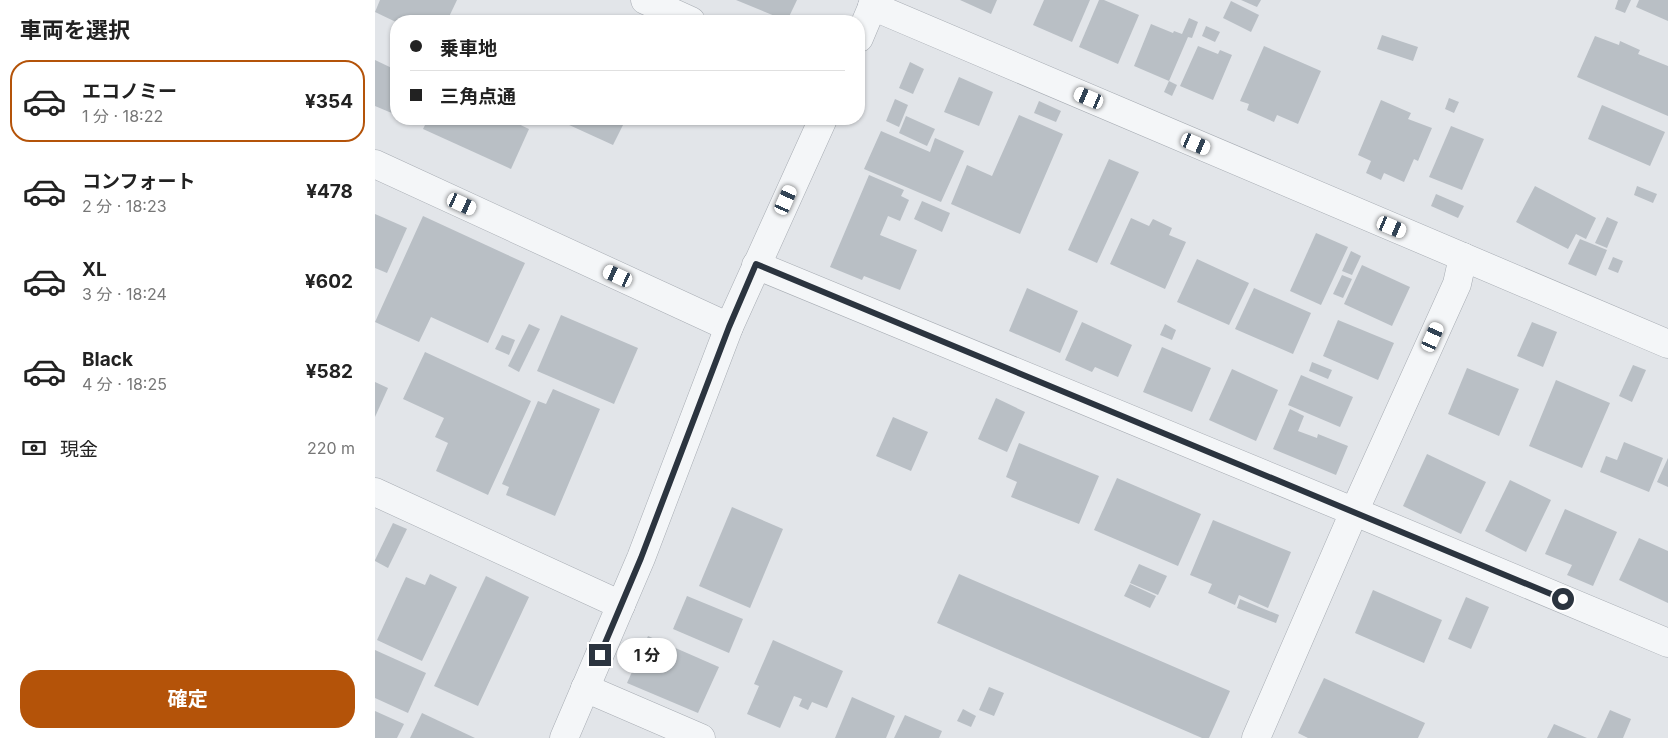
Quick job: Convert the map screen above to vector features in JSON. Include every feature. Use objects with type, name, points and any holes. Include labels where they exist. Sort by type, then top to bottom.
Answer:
[{"type":"street","points":[[645,0],[678,15]]},
{"type":"street","points":[[865,23],[873,3],[1668,344]]},
{"type":"street","points":[[564,738],[641,558],[729,327],[820,125]]},
{"type":"street","points":[[375,164],[729,327]]},
{"type":"street","points":[[1255,738],[1457,284],[1463,257]]},
{"type":"street","points":[[756,264],[1668,643]]},
{"type":"street","points":[[375,492],[621,605]]},
{"type":"street","points":[[585,688],[701,738]]},
{"type":"building","points":[[380,0],[457,0],[450,15],[390,15],[390,19],[375,12]]},
{"type":"building","points":[[736,0],[797,0],[790,15],[772,15]]},
{"type":"building","points":[[960,0],[997,0],[991,14]]},
{"type":"building","points":[[1044,0],[1090,0],[1072,42],[1033,25]]},
{"type":"building","points":[[1099,0],[1104,0],[1139,15],[1118,64],[1079,47]]},
{"type":"building","points":[[1241,0],[1261,0],[1257,7]]},
{"type":"building","points":[[1618,0],[1631,0],[1625,13],[1615,9]]},
{"type":"building","points":[[1639,0],[1668,0],[1668,21],[1636,7]]},
{"type":"building","points":[[1231,1],[1259,15],[1251,32],[1223,18]]},
{"type":"building","points":[[1189,18],[1198,22],[1192,38],[1188,37],[1169,81],[1134,66],[1151,24],[1173,33],[1174,31],[1182,34]]},
{"type":"building","points":[[1206,26],[1220,32],[1215,42],[1202,36]]},
{"type":"building","points":[[1382,35],[1418,47],[1413,61],[1377,49]]},
{"type":"building","points":[[1595,36],[1619,45],[1620,41],[1640,50],[1638,54],[1668,66],[1668,116],[1577,77]]},
{"type":"building","points":[[1198,46],[1218,54],[1220,50],[1232,55],[1213,100],[1180,86]]},
{"type":"building","points":[[1264,46],[1321,71],[1298,124],[1277,115],[1274,122],[1247,110],[1249,104],[1240,101]]},
{"type":"building","points":[[375,60],[390,67],[390,112],[375,106]]},
{"type":"building","points":[[910,62],[924,69],[913,94],[899,88]]},
{"type":"building","points":[[959,77],[993,92],[979,126],[944,112]]},
{"type":"building","points":[[1169,81],[1177,85],[1172,96],[1164,92]]},
{"type":"building","points":[[1449,98],[1459,102],[1454,113],[1445,109]]},
{"type":"building","points":[[895,99],[908,105],[899,127],[886,121]]},
{"type":"building","points":[[1381,100],[1411,113],[1408,119],[1432,128],[1418,161],[1414,159],[1404,182],[1384,173],[1381,180],[1366,173],[1371,161],[1358,155]]},
{"type":"building","points":[[1039,101],[1061,111],[1056,122],[1034,113]]},
{"type":"building","points":[[1602,105],[1665,132],[1650,166],[1588,139]]},
{"type":"building","points":[[1019,115],[1063,134],[1020,234],[951,204],[967,165],[992,176]]},
{"type":"building","points":[[906,116],[935,129],[927,146],[899,133]]},
{"type":"building","points":[[425,125],[521,125],[529,129],[511,169],[423,129]]},
{"type":"building","points":[[569,125],[623,125],[613,145]]},
{"type":"building","points":[[1451,126],[1484,139],[1462,190],[1429,177]]},
{"type":"building","points":[[881,131],[930,152],[935,138],[964,151],[941,202],[864,169]]},
{"type":"building","points":[[1109,159],[1139,172],[1097,263],[1068,250]]},
{"type":"building","points":[[869,175],[904,190],[901,196],[909,200],[900,221],[888,216],[880,235],[917,250],[900,290],[864,276],[862,280],[830,267]]},
{"type":"building","points":[[1535,186],[1596,218],[1586,239],[1576,234],[1568,249],[1516,222]]},
{"type":"building","points":[[1637,186],[1657,194],[1653,203],[1634,195]]},
{"type":"building","points":[[1436,194],[1464,206],[1458,218],[1431,206]]},
{"type":"building","points":[[922,201],[950,213],[942,232],[914,219]]},
{"type":"building","points":[[375,214],[407,228],[387,273],[375,268]]},
{"type":"building","points":[[423,216],[525,263],[488,343],[431,317],[419,342],[375,322]]},
{"type":"building","points":[[1607,217],[1618,222],[1607,248],[1595,243]]},
{"type":"building","points":[[1131,218],[1149,226],[1153,219],[1172,228],[1169,235],[1186,242],[1165,289],[1110,264]]},
{"type":"building","points":[[1316,233],[1348,247],[1321,305],[1290,291]]},
{"type":"building","points":[[1580,239],[1607,250],[1596,276],[1568,264]]},
{"type":"building","points":[[1351,251],[1361,256],[1352,275],[1342,271]]},
{"type":"building","points":[[1613,257],[1623,261],[1618,273],[1608,269]]},
{"type":"building","points":[[1197,259],[1249,283],[1229,325],[1177,302]]},
{"type":"building","points":[[1362,265],[1410,287],[1392,326],[1344,304]]},
{"type":"building","points":[[1342,275],[1352,279],[1343,298],[1333,294]]},
{"type":"building","points":[[1027,288],[1078,311],[1060,353],[1009,331]]},
{"type":"building","points":[[1254,288],[1311,313],[1293,354],[1235,329]]},
{"type":"building","points":[[561,315],[638,348],[614,404],[537,371]]},
{"type":"building","points":[[1338,320],[1394,343],[1378,380],[1323,356]]},
{"type":"building","points":[[1082,322],[1132,345],[1118,377],[1095,367],[1092,372],[1065,360]]},
{"type":"building","points":[[1532,322],[1557,332],[1543,367],[1517,356]]},
{"type":"building","points":[[529,324],[540,329],[519,372],[508,366]]},
{"type":"building","points":[[1165,324],[1176,330],[1172,340],[1160,335]]},
{"type":"building","points":[[502,335],[515,340],[509,355],[495,349]]},
{"type":"building","points":[[1162,347],[1211,368],[1192,412],[1143,392]]},
{"type":"building","points":[[425,352],[531,401],[488,495],[436,471],[448,443],[435,437],[444,418],[403,399]]},
{"type":"building","points":[[1312,362],[1332,370],[1328,379],[1309,371]]},
{"type":"building","points":[[1633,365],[1646,370],[1632,402],[1619,396]]},
{"type":"building","points":[[1467,368],[1519,389],[1499,436],[1448,414]]},
{"type":"building","points":[[1232,369],[1278,390],[1256,441],[1209,420]]},
{"type":"building","points":[[1301,375],[1353,397],[1340,427],[1288,405]]},
{"type":"building","points":[[1556,380],[1610,403],[1582,468],[1529,446]]},
{"type":"building","points":[[375,382],[388,388],[375,417]]},
{"type":"building","points":[[553,389],[600,409],[555,516],[506,495],[509,487],[502,484],[538,401],[546,404]]},
{"type":"building","points":[[996,398],[1025,412],[1007,452],[978,439]]},
{"type":"building","points":[[1290,409],[1304,416],[1298,431],[1317,438],[1318,434],[1348,446],[1336,475],[1273,449]]},
{"type":"building","points":[[893,417],[928,432],[911,471],[876,456]]},
{"type":"building","points":[[1624,442],[1663,458],[1649,492],[1600,472],[1606,456],[1617,460]]},
{"type":"building","points":[[1019,443],[1099,476],[1079,524],[1011,497],[1017,482],[1006,477]]},
{"type":"building","points":[[1427,454],[1486,482],[1461,534],[1403,506]]},
{"type":"building","points":[[1668,458],[1668,487],[1657,482]]},
{"type":"building","points":[[1117,478],[1201,514],[1178,566],[1094,530]]},
{"type":"building","points":[[1510,480],[1551,500],[1526,552],[1485,531]]},
{"type":"building","points":[[732,507],[783,529],[750,608],[699,586]]},
{"type":"building","points":[[1565,509],[1617,532],[1593,586],[1567,575],[1572,565],[1545,554]]},
{"type":"building","points":[[1213,520],[1291,552],[1268,608],[1239,595],[1235,605],[1208,593],[1212,584],[1190,575]]},
{"type":"building","points":[[393,523],[407,529],[388,568],[375,560]]},
{"type":"building","points":[[1639,538],[1668,551],[1668,603],[1619,580]]},
{"type":"building","points":[[1139,564],[1167,576],[1158,595],[1130,583]]},
{"type":"building","points":[[430,574],[457,587],[422,661],[377,640],[406,577],[425,585]]},
{"type":"building","points":[[959,574],[1230,691],[1209,738],[1202,738],[937,623]]},
{"type":"building","points":[[486,576],[529,597],[478,706],[434,686]]},
{"type":"building","points":[[1130,584],[1156,596],[1150,608],[1124,596]]},
{"type":"building","points":[[1373,590],[1442,620],[1424,663],[1355,633]]},
{"type":"building","points":[[687,596],[743,619],[729,653],[673,629]]},
{"type":"building","points":[[1466,597],[1489,607],[1471,649],[1448,639]]},
{"type":"building","points":[[1240,599],[1279,615],[1276,623],[1237,608]]},
{"type":"building","points":[[648,636],[719,667],[698,713],[627,683]]},
{"type":"building","points":[[773,640],[843,671],[827,708],[812,702],[808,710],[799,706],[802,699],[794,696],[780,728],[747,714],[759,686],[754,684]]},
{"type":"building","points":[[375,650],[426,673],[408,713],[375,698]]},
{"type":"building","points":[[1324,678],[1425,723],[1418,738],[1308,738],[1298,733]]},
{"type":"building","points":[[989,687],[1004,693],[994,716],[979,710]]},
{"type":"building","points":[[852,697],[895,716],[886,738],[835,738]]},
{"type":"building","points":[[963,709],[976,716],[971,727],[957,721]]},
{"type":"building","points":[[1610,710],[1631,719],[1623,738],[1597,738]]},
{"type":"building","points":[[375,711],[404,724],[397,738],[375,738]]},
{"type":"building","points":[[422,713],[475,738],[410,738]]},
{"type":"building","points":[[905,715],[942,731],[939,738],[894,738]]},
{"type":"building","points":[[1554,724],[1587,738],[1547,738]]},
{"type":"route","points":[[600,655],[641,558],[729,327],[756,264],[1563,599]]}]
